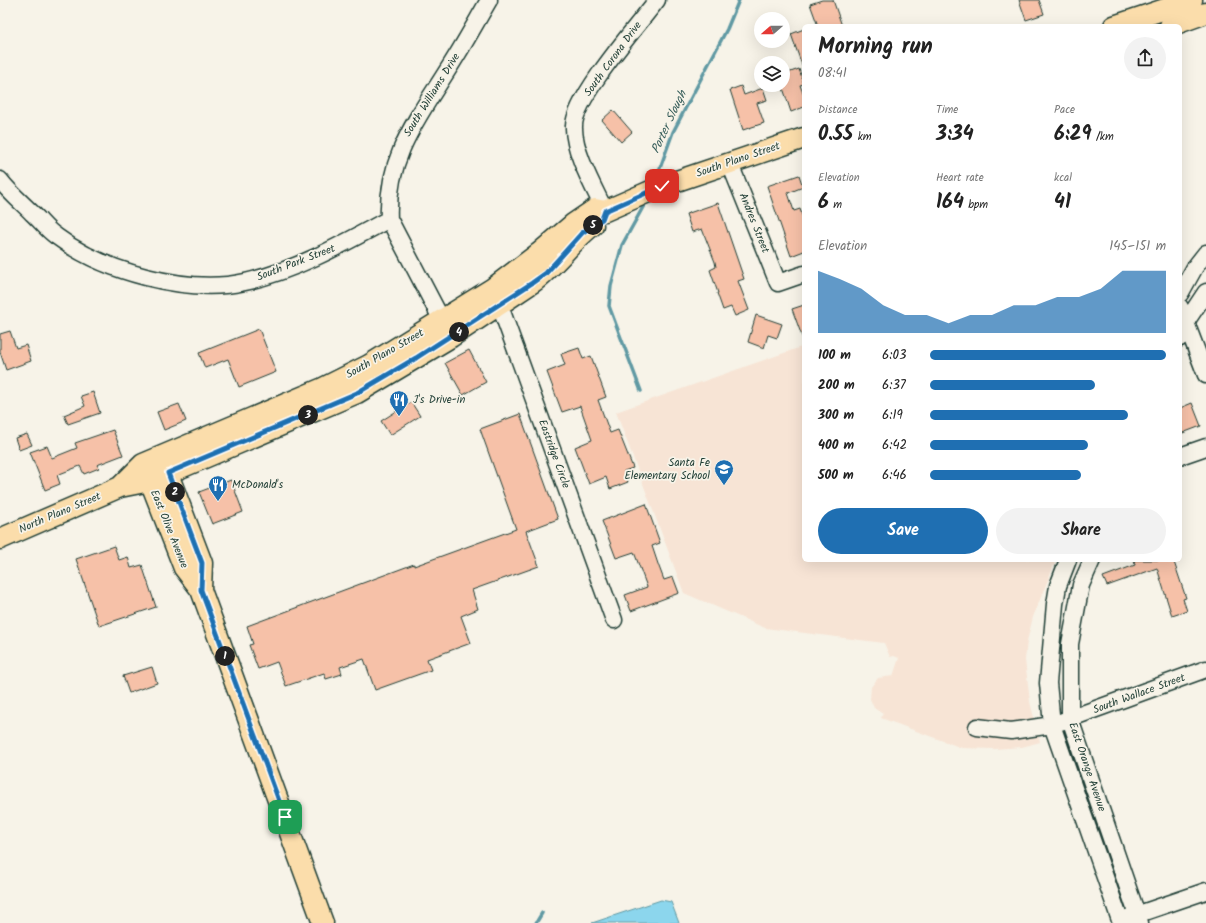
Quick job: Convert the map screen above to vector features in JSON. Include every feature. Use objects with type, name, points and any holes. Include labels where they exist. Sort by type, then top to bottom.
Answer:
[{"type":"main road","points":[[1120,24],[1192,0]]},
{"type":"main road","points":[[1176,24],[1206,13]]},
{"type":"main road","name":"South Plano Street","points":[[164,465],[351,396],[383,379],[446,329],[496,296],[539,253],[581,218],[595,209],[605,211],[662,186],[802,139]]},
{"type":"main road","name":"South Plano Street","points":[[146,473],[323,388],[369,365],[398,348],[446,329]]},
{"type":"main road","points":[[351,396],[354,385],[393,361],[398,348]]},
{"type":"main road","name":"East Olive Avenue","points":[[164,465],[202,563],[201,590]]},
{"type":"main road","name":"East Olive Avenue","points":[[146,473],[184,568],[201,590],[323,923]]},
{"type":"main road","name":"North Plano Street","points":[[0,539],[120,487],[146,473]]},
{"type":"street","name":"South Williams Drive","points":[[389,218],[388,202],[390,182],[405,137],[489,0]]},
{"type":"street","name":"South Corona Drive","points":[[605,211],[582,160],[574,124],[580,104],[597,78],[657,0]]},
{"type":"street","name":"Andres Street","points":[[730,164],[778,283],[802,275]]},
{"type":"street","name":"South Park Street","points":[[0,180],[55,236],[98,262],[155,280],[207,286],[244,282],[286,269],[333,250],[389,218]]},
{"type":"street","points":[[389,218],[446,329]]},
{"type":"street","points":[[1182,290],[1195,267],[1206,253]]},
{"type":"street","points":[[1182,333],[1186,322],[1206,292]]},
{"type":"street","name":"Eastridge Circle","points":[[496,296],[614,620]]},
{"type":"street","points":[[1182,312],[1206,375]]},
{"type":"street","points":[[1182,455],[1206,447]]},
{"type":"street","name":"East Orange Avenue","points":[[1067,562],[1058,586],[1048,683],[1052,725],[1118,922]]},
{"type":"street","name":"East Orange Avenue","points":[[1091,562],[1082,585],[1070,644],[1070,719],[1139,919]]},
{"type":"street","name":"South Wallace Street","points":[[977,727],[1011,731],[1052,725],[1206,670]]},
{"type":"street","points":[[1118,922],[1139,919],[1206,891]]},
{"type":"shaded area","name":"Santa Fe Elementary School","points":[[802,347],[802,562],[1055,562],[1033,617],[1027,641],[1025,660],[1030,702],[1040,742],[1022,747],[994,749],[962,748],[881,718],[883,714],[874,708],[870,699],[871,687],[878,678],[893,676],[899,658],[894,656],[890,657],[884,643],[765,628],[684,593],[616,412]]},
{"type":"water","points":[[661,900],[671,902],[679,923],[592,923]]},
{"type":"building","points":[[822,0],[833,0],[841,24],[817,24],[810,4]]},
{"type":"building","points":[[1019,0],[1039,0],[1044,14],[1026,20]]},
{"type":"building","points":[[802,30],[802,65],[791,34]]},
{"type":"building","points":[[799,69],[802,78],[802,84],[800,85],[802,90],[802,108],[791,112],[784,92],[790,92],[790,72]]},
{"type":"building","points":[[741,86],[744,95],[754,91],[764,92],[767,100],[757,103],[764,123],[743,130],[730,90]]},
{"type":"building","points":[[613,110],[632,132],[621,142],[602,120]]},
{"type":"building","points":[[799,175],[802,187],[788,193],[794,211],[800,209],[802,215],[802,252],[791,256],[767,186]]},
{"type":"building","points":[[718,203],[744,279],[738,281],[749,310],[735,316],[731,307],[723,310],[710,270],[716,267],[715,262],[702,229],[692,232],[686,214]]},
{"type":"building","points":[[802,306],[802,336],[792,309]]},
{"type":"building","points":[[756,315],[782,324],[777,338],[768,335],[764,348],[748,342]]},
{"type":"building","points":[[259,329],[276,372],[239,387],[228,359],[205,368],[199,353]]},
{"type":"building","points":[[10,331],[16,348],[26,345],[31,361],[6,370],[0,352],[0,334]]},
{"type":"building","points":[[579,348],[583,359],[591,356],[606,397],[598,400],[610,433],[618,430],[633,468],[624,471],[628,482],[610,489],[606,477],[589,484],[575,447],[592,440],[580,406],[562,412],[547,372],[565,365],[561,354]]},
{"type":"building","points":[[469,350],[486,382],[463,395],[445,363]]},
{"type":"building","points":[[93,392],[100,413],[68,424],[64,415],[85,406],[81,396]]},
{"type":"building","points":[[411,402],[420,416],[390,435],[381,421]]},
{"type":"building","points":[[1192,403],[1201,426],[1182,433],[1182,407]]},
{"type":"building","points":[[179,404],[186,421],[164,430],[157,412]]},
{"type":"building","points":[[520,414],[558,519],[526,531],[539,566],[472,590],[478,609],[461,616],[471,643],[427,659],[431,670],[375,690],[364,659],[340,667],[342,674],[326,679],[324,673],[286,686],[277,662],[258,669],[249,645],[253,644],[247,626],[414,564],[414,566],[516,529],[480,429]]},
{"type":"building","points":[[113,430],[123,455],[97,465],[99,468],[84,474],[80,466],[57,475],[60,484],[45,490],[30,452],[47,446],[52,458],[77,448],[75,443]]},
{"type":"building","points":[[27,434],[32,445],[19,450],[15,438]]},
{"type":"building","points":[[231,480],[243,512],[212,524],[199,492]]},
{"type":"building","points":[[646,504],[660,543],[652,546],[658,564],[664,580],[673,577],[679,593],[631,611],[625,595],[647,587],[634,552],[616,558],[602,521]]},
{"type":"building","points":[[114,546],[119,560],[128,557],[131,568],[142,565],[156,607],[99,626],[76,559]]},
{"type":"building","points":[[1134,562],[1174,562],[1186,598],[1183,599],[1187,611],[1172,616],[1157,568],[1107,586],[1103,577],[1135,565]]},
{"type":"building","points":[[152,667],[157,683],[129,693],[123,676]]},
{"type":"waterway","name":"Porter Slough","points":[[655,182],[673,132],[727,29],[739,0]]},
{"type":"waterway","name":"Porter Slough","points":[[641,391],[609,306],[611,286],[622,245],[647,200]]},
{"type":"waterway","name":"Porter Slough","points":[[536,923],[542,913]]},
{"type":"place","name":"J's Drive-in","points":[[399,417]]},
{"type":"place","name":"Santa Fe Elementary School","points":[[724,486]]},
{"type":"place","name":"McDonald's","points":[[218,502]]},
{"type":"route","points":[[285,817],[201,590],[202,563],[168,473],[328,407],[377,383],[451,337],[546,273],[582,233],[602,219],[605,211],[629,199],[662,186]]}]
